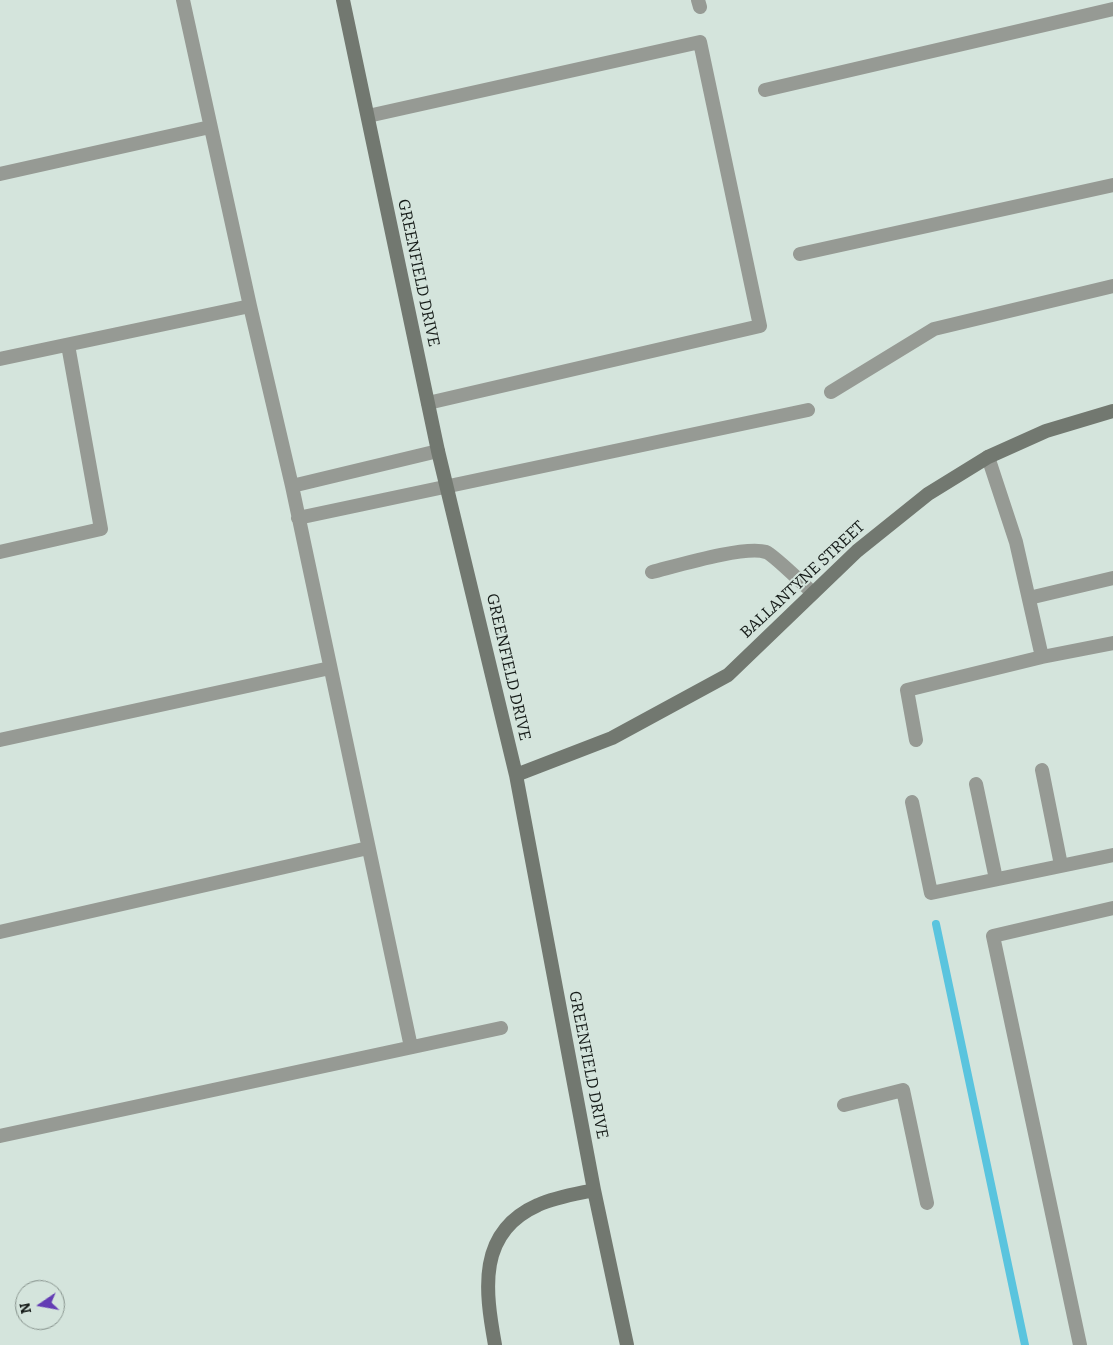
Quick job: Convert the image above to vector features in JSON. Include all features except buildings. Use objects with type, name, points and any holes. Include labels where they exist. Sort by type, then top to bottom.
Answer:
[{"type":"main road","name":"GREENFIELD DRIVE","points":[[343,0],[438,451],[516,775],[594,1190],[627,1345]]},
{"type":"main road","name":"BALLANTYNE STREET","points":[[516,775],[612,738],[728,675],[857,551],[928,494],[988,456],[1046,431],[1113,411]]},
{"type":"main road","points":[[495,1345],[489,1313],[488,1282],[492,1255],[501,1234],[515,1219],[538,1205],[594,1190]]},
{"type":"street","points":[[183,0],[250,306],[292,486],[410,1047]]},
{"type":"street","points":[[765,90],[1113,9]]},
{"type":"street","points":[[368,116],[700,42],[760,326],[428,403]]},
{"type":"street","points":[[0,174],[210,127]]},
{"type":"street","points":[[800,254],[1113,185]]},
{"type":"street","points":[[831,392],[934,329],[1113,286]]},
{"type":"street","points":[[0,359],[250,306]]},
{"type":"street","points":[[0,552],[101,529],[68,345]]},
{"type":"street","points":[[298,518],[808,410]]},
{"type":"street","points":[[292,486],[438,451]]},
{"type":"street","points":[[988,456],[1016,542],[1042,657]]},
{"type":"street","points":[[652,572],[754,550],[768,553],[813,593]]},
{"type":"street","points":[[1029,598],[1113,578]]},
{"type":"street","points":[[916,740],[906,690],[1042,657],[1113,643]]},
{"type":"street","points":[[0,740],[330,668]]},
{"type":"street","points":[[1042,770],[1061,865]]},
{"type":"street","points":[[976,784],[996,879]]},
{"type":"street","points":[[912,802],[931,893],[1113,855]]},
{"type":"street","points":[[0,932],[368,848]]},
{"type":"street","points":[[1080,1345],[993,936],[1113,908]]},
{"type":"street","points":[[0,1136],[501,1028]]},
{"type":"street","points":[[844,1104],[903,1090],[927,1203]]},
{"type":"waterway","points":[[936,924],[1025,1345]]}]
